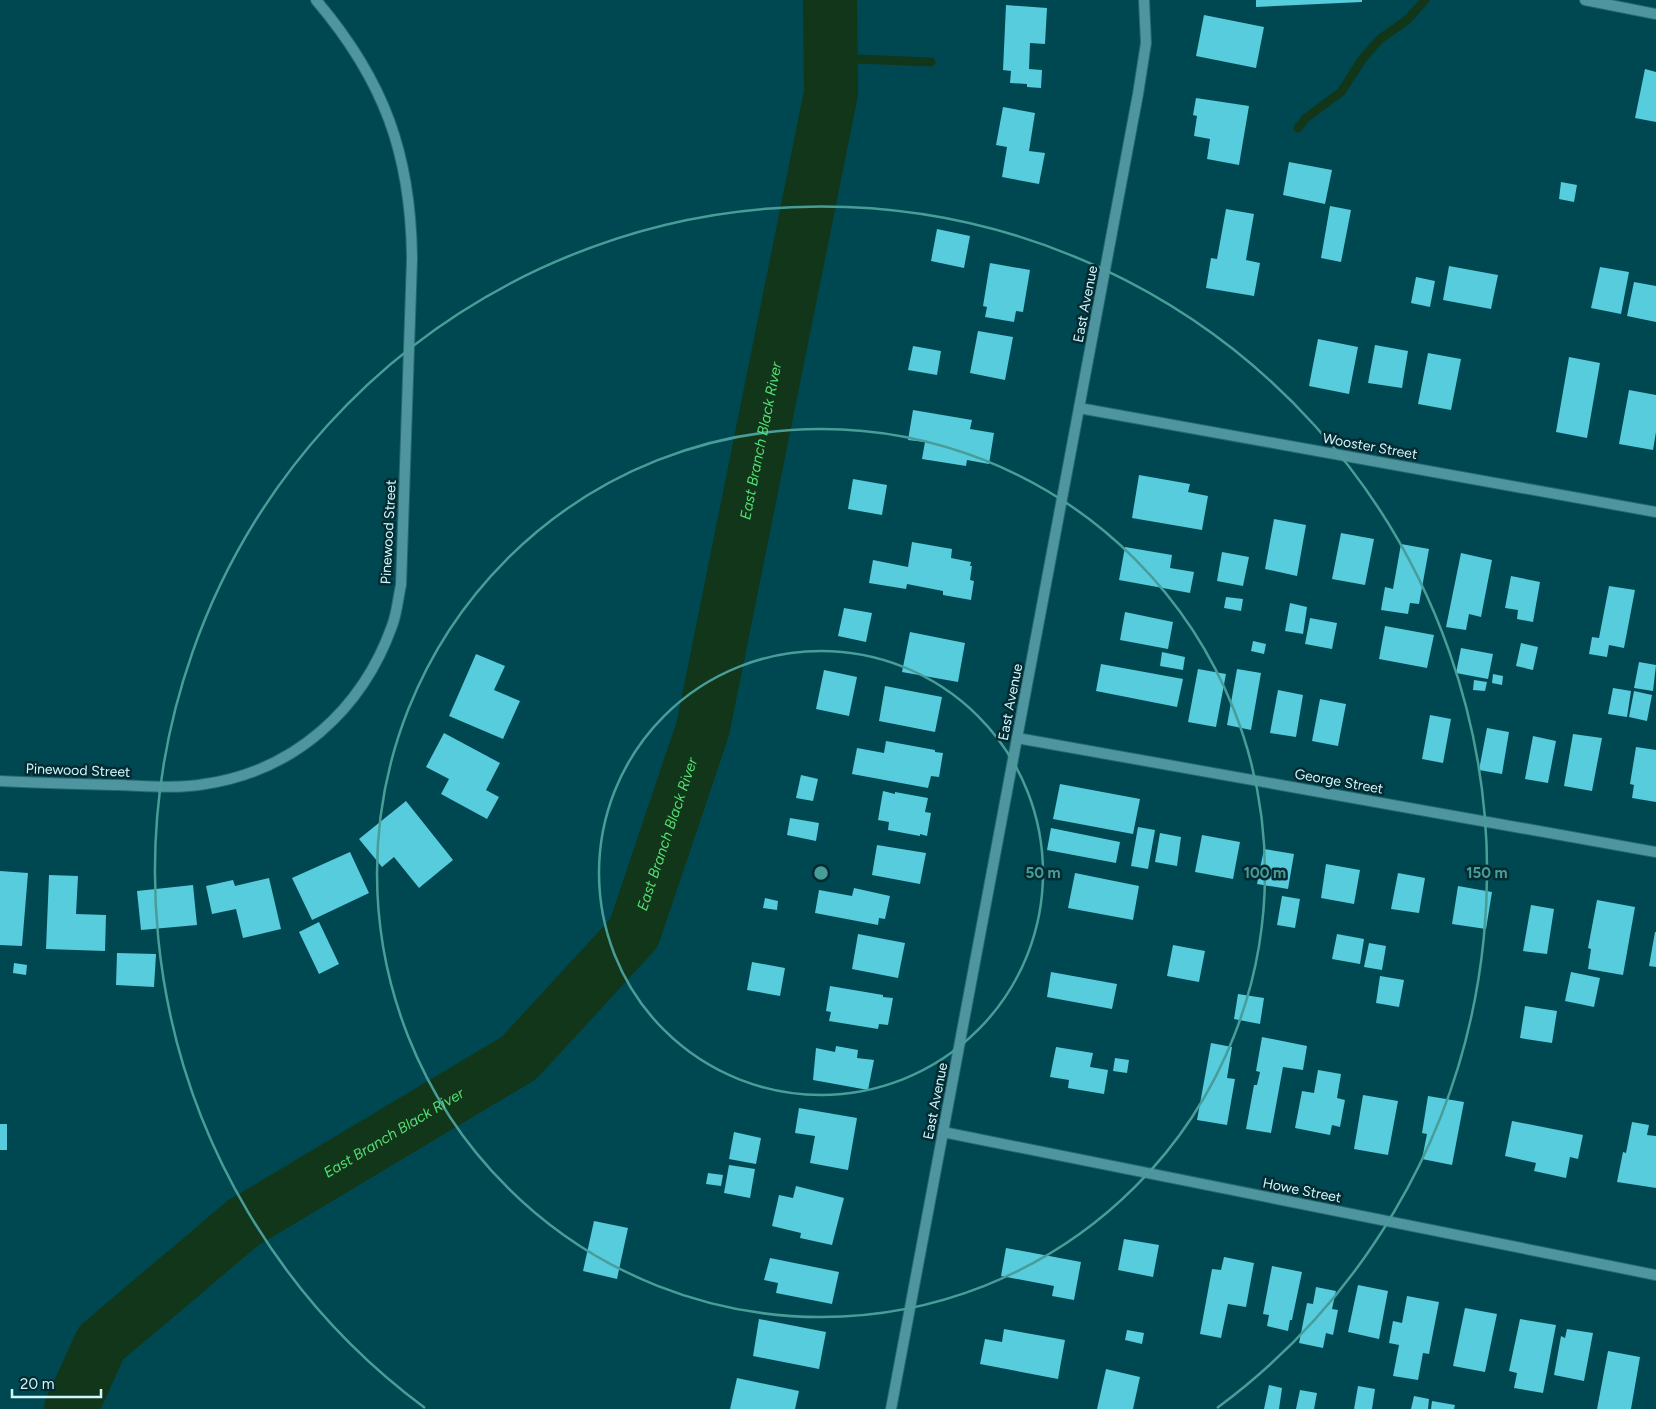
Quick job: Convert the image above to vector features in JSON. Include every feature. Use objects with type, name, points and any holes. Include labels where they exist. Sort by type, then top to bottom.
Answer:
[{"type":"street","name":"Pinewood Street","points":[[0,781],[172,786],[204,784],[244,776],[298,750],[335,719],[356,695],[377,661],[393,624],[401,585],[412,259],[409,195],[394,133],[380,96],[353,47],[316,0]]},
{"type":"street","name":"East Avenue","points":[[891,1409],[1139,85],[1146,43],[1144,0]]},
{"type":"street","points":[[1585,0],[1656,14]]},
{"type":"street","name":"Wooster Street","points":[[1079,408],[1656,512]]},
{"type":"street","name":"George Street","points":[[1017,738],[1656,852]]},
{"type":"street","name":"Howe Street","points":[[943,1132],[1656,1275]]},
{"type":"building","points":[[1256,0],[1362,0],[1362,2],[1256,7]]},
{"type":"building","points":[[1006,5],[1047,8],[1045,44],[1030,43],[1029,69],[1042,70],[1041,88],[1027,87],[1027,84],[1010,83],[1011,71],[1003,70]]},
{"type":"building","points":[[1204,15],[1264,27],[1256,68],[1196,56]]},
{"type":"building","points":[[1645,69],[1656,72],[1656,122],[1635,118]]},
{"type":"building","points":[[1196,98],[1249,106],[1239,165],[1207,159],[1210,139],[1194,136],[1197,116],[1193,115]]},
{"type":"building","points":[[1003,107],[1035,113],[1029,151],[1045,153],[1039,184],[1002,177],[1007,147],[996,145]]},
{"type":"building","points":[[1289,162],[1332,170],[1325,204],[1283,195]]},
{"type":"building","points":[[1561,182],[1577,185],[1574,202],[1559,199]]},
{"type":"building","points":[[1330,206],[1351,210],[1341,262],[1321,258]]},
{"type":"building","points":[[1226,209],[1254,214],[1246,260],[1260,263],[1254,296],[1206,288],[1211,258],[1217,259]]},
{"type":"building","points":[[937,229],[970,236],[964,268],[931,261]]},
{"type":"building","points":[[990,263],[1030,270],[1023,312],[1016,311],[1014,322],[985,317],[987,307],[983,306]]},
{"type":"building","points":[[1449,266],[1498,275],[1491,309],[1443,300]]},
{"type":"building","points":[[1600,267],[1629,272],[1621,314],[1591,308]]},
{"type":"building","points":[[1416,277],[1435,281],[1430,307],[1411,303]]},
{"type":"building","points":[[1634,282],[1656,286],[1656,322],[1627,316]]},
{"type":"building","points":[[978,331],[1013,337],[1005,380],[970,373]]},
{"type":"building","points":[[1318,339],[1358,347],[1349,394],[1309,386]]},
{"type":"building","points":[[1375,345],[1408,351],[1402,388],[1368,383]]},
{"type":"building","points":[[913,346],[941,351],[937,375],[908,370]]},
{"type":"building","points":[[1428,353],[1461,359],[1451,410],[1418,404]]},
{"type":"building","points":[[1569,357],[1600,363],[1587,438],[1556,432]]},
{"type":"building","points":[[1629,390],[1656,395],[1656,432],[1653,450],[1619,444]]},
{"type":"building","points":[[913,410],[972,420],[970,429],[994,433],[989,464],[967,460],[966,466],[922,459],[925,442],[908,440]]},
{"type":"building","points":[[1139,475],[1190,484],[1188,492],[1208,496],[1202,530],[1132,518]]},
{"type":"building","points":[[853,479],[887,485],[882,515],[848,509]]},
{"type":"building","points":[[1274,519],[1306,525],[1297,576],[1265,569]]},
{"type":"building","points":[[1341,533],[1374,539],[1365,585],[1332,579]]},
{"type":"building","points":[[912,542],[952,549],[951,558],[971,562],[970,580],[974,581],[971,600],[943,595],[943,591],[907,584],[906,589],[869,583],[873,560],[908,567]]},
{"type":"building","points":[[1401,544],[1429,549],[1419,604],[1410,603],[1408,614],[1381,610],[1385,587],[1393,589]]},
{"type":"building","points":[[1125,547],[1172,555],[1170,568],[1194,572],[1190,593],[1119,580]]},
{"type":"building","points":[[1222,552],[1249,557],[1243,586],[1217,581]]},
{"type":"building","points":[[1461,553],[1492,560],[1481,617],[1469,614],[1466,630],[1446,627]]},
{"type":"building","points":[[1511,576],[1540,582],[1533,622],[1517,619],[1518,610],[1505,608]]},
{"type":"building","points":[[1609,586],[1635,590],[1624,648],[1609,645],[1607,657],[1589,654],[1592,637],[1599,638]]},
{"type":"building","points":[[1226,597],[1243,599],[1241,611],[1224,608]]},
{"type":"building","points":[[1290,603],[1307,607],[1303,634],[1285,631]]},
{"type":"building","points":[[844,608],[872,613],[866,642],[838,636]]},
{"type":"building","points":[[1125,612],[1173,622],[1168,649],[1120,640]]},
{"type":"building","points":[[1310,618],[1337,623],[1332,649],[1305,644]]},
{"type":"building","points":[[1385,626],[1434,635],[1427,668],[1379,659]]},
{"type":"building","points":[[910,632],[965,643],[958,682],[902,672]]},
{"type":"building","points":[[1253,641],[1266,644],[1264,654],[1251,651]]},
{"type":"building","points":[[1521,643],[1538,647],[1533,670],[1516,666]]},
{"type":"building","points":[[1461,648],[1493,654],[1488,679],[1456,673]]},
{"type":"building","points":[[1162,652],[1185,657],[1183,670],[1160,666]]},
{"type":"building","points":[[476,654],[505,666],[494,690],[520,701],[503,739],[449,716]]},
{"type":"building","points":[[1639,662],[1656,665],[1653,691],[1634,688]]},
{"type":"building","points":[[1101,664],[1183,679],[1177,707],[1096,691]]},
{"type":"building","points":[[1198,669],[1226,674],[1216,727],[1188,722]]},
{"type":"building","points":[[1237,669],[1261,673],[1251,730],[1227,725]]},
{"type":"building","points":[[824,670],[857,677],[849,716],[816,709]]},
{"type":"building","points":[[1493,674],[1503,676],[1502,685],[1492,683]]},
{"type":"building","points":[[1474,680],[1487,682],[1485,691],[1473,690]]},
{"type":"building","points":[[885,686],[942,697],[935,732],[879,721]]},
{"type":"building","points":[[1613,688],[1631,691],[1627,717],[1608,714]]},
{"type":"building","points":[[1278,690],[1303,695],[1296,737],[1270,733]]},
{"type":"building","points":[[1634,691],[1652,695],[1647,721],[1629,717]]},
{"type":"building","points":[[1320,699],[1346,704],[1338,746],[1312,741]]},
{"type":"building","points":[[1430,715],[1451,719],[1443,763],[1422,759]]},
{"type":"building","points":[[1487,728],[1509,732],[1502,774],[1479,770]]},
{"type":"building","points":[[444,733],[500,763],[486,790],[499,797],[487,819],[441,794],[449,779],[426,767]]},
{"type":"building","points":[[1573,734],[1602,738],[1592,791],[1564,786]]},
{"type":"building","points":[[1533,736],[1556,741],[1548,783],[1525,779]]},
{"type":"building","points":[[886,741],[943,753],[939,777],[931,776],[928,788],[852,774],[857,748],[884,753]]},
{"type":"building","points":[[1636,747],[1656,750],[1656,802],[1632,798],[1634,785],[1630,784]]},
{"type":"building","points":[[801,775],[818,779],[813,801],[796,798]]},
{"type":"building","points":[[1060,784],[1140,799],[1133,834],[1053,819]]},
{"type":"building","points":[[883,791],[928,798],[925,812],[931,813],[927,836],[888,830],[889,822],[878,820]]},
{"type":"building","points":[[406,801],[453,860],[419,888],[394,857],[382,867],[359,839]]},
{"type":"building","points":[[790,818],[819,823],[816,841],[787,835]]},
{"type":"building","points":[[1138,827],[1155,830],[1148,869],[1131,866]]},
{"type":"building","points":[[1051,828],[1120,842],[1116,863],[1047,850]]},
{"type":"building","points":[[1160,833],[1181,837],[1177,866],[1155,862]]},
{"type":"building","points":[[1202,835],[1240,842],[1233,879],[1195,872]]},
{"type":"building","points":[[877,845],[926,853],[920,884],[872,875]]},
{"type":"building","points":[[1264,849],[1294,854],[1288,889],[1257,884]]},
{"type":"building","points":[[350,852],[369,893],[312,920],[292,878]]},
{"type":"building","points":[[1326,864],[1360,870],[1354,904],[1321,898]]},
{"type":"building","points":[[0,871],[28,873],[22,946],[0,945]]},
{"type":"building","points":[[1075,873],[1139,886],[1133,920],[1068,908]]},
{"type":"building","points":[[1398,873],[1425,878],[1419,913],[1391,909]]},
{"type":"building","points":[[49,875],[78,876],[76,914],[106,915],[105,951],[46,949]]},
{"type":"building","points":[[269,878],[281,929],[243,938],[236,909],[212,914],[206,886],[233,880],[235,886]]},
{"type":"building","points":[[193,885],[197,925],[141,930],[137,891]]},
{"type":"building","points":[[1458,886],[1492,892],[1486,929],[1452,924]]},
{"type":"building","points":[[854,888],[890,896],[885,919],[879,918],[878,925],[815,913],[819,890],[852,896]]},
{"type":"building","points":[[1282,896],[1300,899],[1295,928],[1277,925]]},
{"type":"building","points":[[765,898],[778,901],[777,910],[763,908]]},
{"type":"building","points":[[1597,900],[1635,907],[1623,975],[1588,969],[1591,949],[1588,948]]},
{"type":"building","points":[[1531,905],[1554,909],[1547,954],[1523,951]]},
{"type":"building","points":[[319,922],[339,964],[319,974],[299,932]]},
{"type":"building","points":[[1656,932],[1656,967],[1649,966]]},
{"type":"building","points":[[858,934],[905,943],[898,978],[852,969]]},
{"type":"building","points":[[1337,934],[1364,939],[1360,964],[1332,959]]},
{"type":"building","points":[[1369,943],[1386,946],[1382,970],[1364,967]]},
{"type":"building","points":[[1173,945],[1205,951],[1199,982],[1167,976]]},
{"type":"building","points":[[117,953],[156,954],[154,987],[116,985]]},
{"type":"building","points":[[752,962],[785,968],[780,996],[747,990]]},
{"type":"building","points":[[14,963],[27,965],[26,975],[13,973]]},
{"type":"building","points":[[1051,972],[1117,984],[1112,1009],[1047,997]]},
{"type":"building","points":[[1571,972],[1600,978],[1594,1007],[1565,1001]]},
{"type":"building","points":[[1380,976],[1404,980],[1399,1007],[1376,1003]]},
{"type":"building","points":[[830,986],[893,998],[888,1025],[879,1024],[878,1029],[829,1021],[831,1012],[826,1011]]},
{"type":"building","points":[[1238,994],[1264,998],[1260,1024],[1234,1019]]},
{"type":"building","points":[[1525,1006],[1557,1011],[1552,1043],[1520,1038]]},
{"type":"building","points":[[1262,1037],[1307,1046],[1303,1070],[1283,1067],[1271,1133],[1246,1129],[1254,1085],[1257,1085],[1260,1072],[1256,1071]]},
{"type":"building","points":[[1211,1043],[1232,1047],[1227,1078],[1235,1079],[1227,1125],[1197,1120]]},
{"type":"building","points":[[836,1046],[858,1050],[857,1058],[874,1060],[868,1090],[813,1080],[816,1048],[835,1052]]},
{"type":"building","points":[[1056,1047],[1093,1053],[1090,1067],[1108,1070],[1104,1094],[1068,1088],[1069,1080],[1050,1077]]},
{"type":"building","points":[[1115,1058],[1129,1060],[1127,1073],[1113,1071]]},
{"type":"building","points":[[1318,1070],[1341,1074],[1337,1098],[1345,1100],[1340,1127],[1332,1125],[1330,1135],[1295,1128],[1302,1091],[1314,1093]]},
{"type":"building","points":[[1363,1095],[1398,1101],[1388,1155],[1354,1149]]},
{"type":"building","points":[[1428,1096],[1464,1102],[1452,1165],[1422,1159],[1427,1134],[1422,1133]]},
{"type":"building","points":[[799,1108],[857,1118],[848,1170],[810,1163],[815,1136],[795,1133]]},
{"type":"building","points":[[1512,1121],[1583,1135],[1578,1159],[1570,1157],[1566,1178],[1534,1171],[1536,1163],[1505,1156]]},
{"type":"building","points":[[1632,1122],[1649,1125],[1647,1135],[1656,1136],[1656,1188],[1617,1182],[1623,1152],[1626,1153]]},
{"type":"building","points":[[0,1124],[7,1124],[7,1150],[0,1150]]},
{"type":"building","points":[[734,1132],[761,1138],[756,1164],[729,1159]]},
{"type":"building","points":[[729,1165],[755,1169],[750,1198],[724,1193]]},
{"type":"building","points":[[708,1173],[723,1175],[721,1186],[706,1184]]},
{"type":"building","points":[[796,1186],[844,1198],[832,1245],[800,1238],[801,1233],[772,1226],[779,1195],[793,1198]]},
{"type":"building","points":[[594,1221],[628,1228],[617,1279],[583,1271]]},
{"type":"building","points":[[1124,1239],[1159,1245],[1153,1277],[1118,1270]]},
{"type":"building","points":[[1006,1248],[1081,1262],[1074,1300],[1052,1296],[1054,1286],[1001,1276]]},
{"type":"building","points":[[1224,1257],[1254,1263],[1246,1307],[1228,1304],[1221,1338],[1200,1334],[1212,1269],[1221,1270]]},
{"type":"building","points":[[770,1258],[839,1272],[832,1304],[776,1293],[778,1283],[764,1280]]},
{"type":"building","points":[[1272,1266],[1302,1272],[1288,1331],[1267,1326],[1269,1315],[1263,1314]]},
{"type":"building","points":[[1358,1285],[1388,1291],[1379,1339],[1348,1332]]},
{"type":"building","points":[[1316,1287],[1336,1291],[1332,1309],[1338,1310],[1333,1335],[1326,1333],[1323,1348],[1299,1343],[1307,1303],[1313,1304]]},
{"type":"building","points":[[1407,1296],[1439,1302],[1429,1354],[1423,1353],[1418,1380],[1393,1376],[1399,1345],[1389,1343],[1393,1321],[1402,1323]]},
{"type":"building","points":[[1465,1308],[1497,1314],[1485,1372],[1453,1366]]},
{"type":"building","points":[[759,1319],[826,1332],[819,1369],[753,1356]]},
{"type":"building","points":[[1520,1319],[1556,1325],[1543,1393],[1514,1388],[1517,1373],[1509,1371]]},
{"type":"building","points":[[1004,1329],[1065,1340],[1058,1379],[980,1364],[985,1339],[1002,1342]]},
{"type":"building","points":[[1567,1329],[1593,1333],[1584,1381],[1554,1375],[1561,1336],[1565,1338]]},
{"type":"building","points":[[1127,1330],[1144,1333],[1142,1344],[1125,1340]]},
{"type":"building","points":[[1608,1351],[1640,1357],[1631,1409],[1597,1409]]},
{"type":"building","points":[[1106,1369],[1140,1377],[1133,1409],[1097,1409]]},
{"type":"building","points":[[737,1378],[799,1391],[795,1409],[730,1409]]},
{"type":"building","points":[[1269,1385],[1282,1388],[1279,1409],[1264,1409]]},
{"type":"building","points":[[1358,1386],[1375,1389],[1372,1409],[1354,1409]]},
{"type":"building","points":[[1300,1390],[1317,1393],[1314,1409],[1296,1409]]},
{"type":"building","points":[[1414,1396],[1429,1399],[1428,1409],[1411,1409]]},
{"type":"building","points":[[1432,1401],[1455,1405],[1454,1409],[1431,1409]]},
{"type":"waterway","name":"East Branch Black River","points":[[71,1409],[101,1343],[243,1223],[519,1058],[634,933],[703,728],[831,93],[830,0]]},
{"type":"waterway","points":[[1298,128],[1306,118],[1341,92],[1363,58],[1380,39],[1407,20],[1425,0]]},
{"type":"waterway","points":[[831,58],[931,62]]}]
